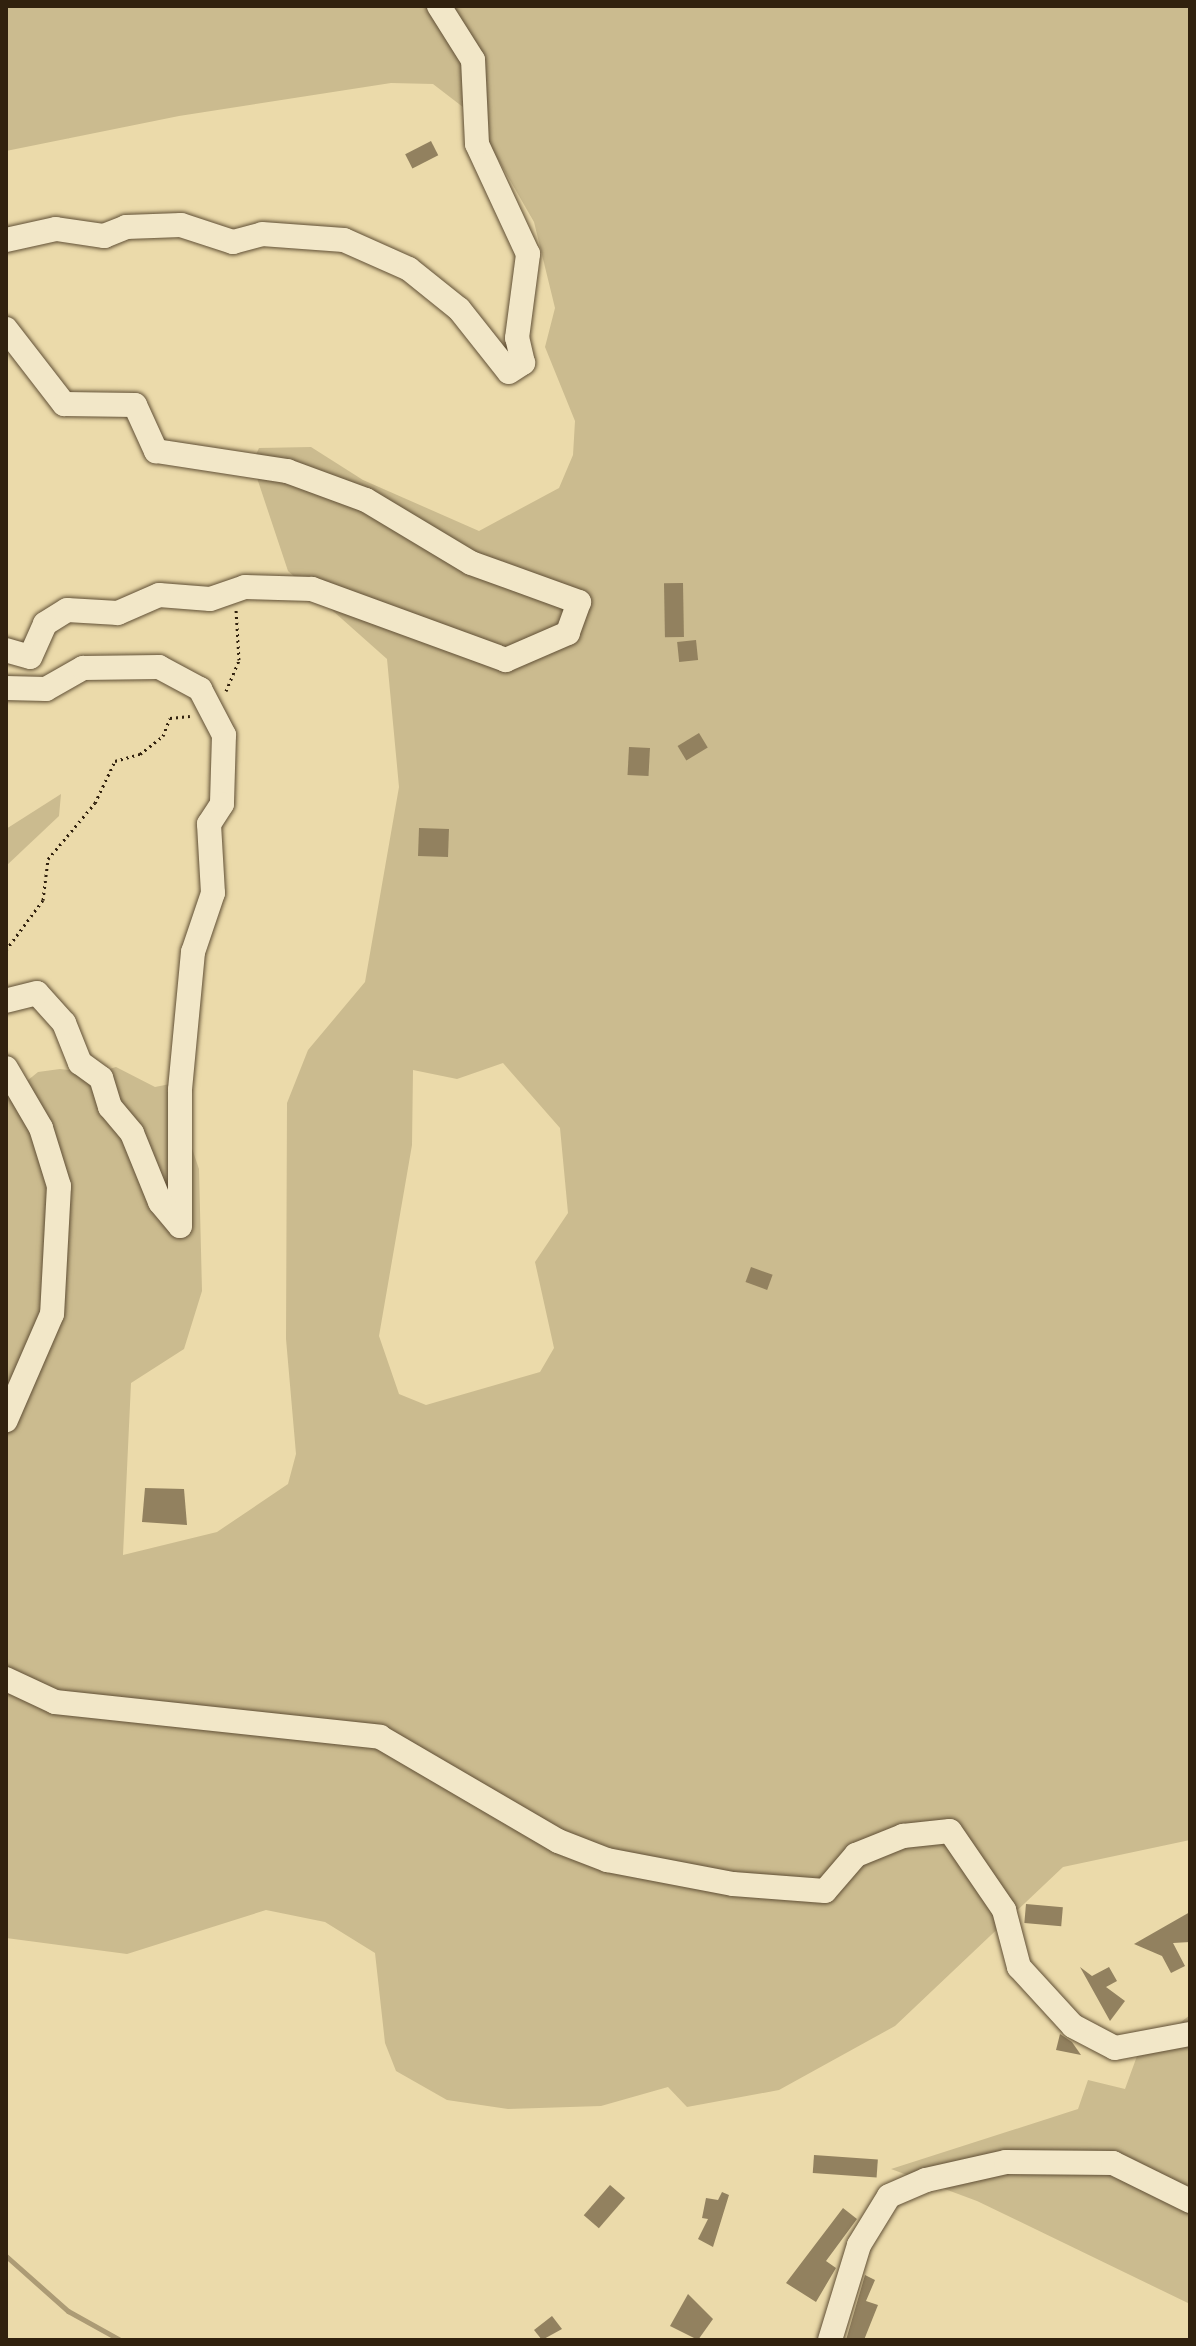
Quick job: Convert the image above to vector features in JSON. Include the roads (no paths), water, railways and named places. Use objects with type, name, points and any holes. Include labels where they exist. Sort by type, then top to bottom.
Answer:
[{"type":"street","points":[[6,240],[56,229],[104,236],[126,227],[181,225],[233,242],[262,234],[344,240],[409,269],[459,309],[509,372],[523,363],[517,338],[528,254],[477,144],[473,60],[439,6]]},
{"type":"street","points":[[6,329],[64,404],[135,405],[156,451],[287,471],[366,500],[471,563],[579,602],[568,633],[506,660],[312,589],[245,587],[210,599],[159,595],[118,613],[67,610],[45,624],[30,657],[6,650]]},
{"type":"street","points":[[6,688],[46,689],[83,668],[159,667],[200,689],[224,735],[222,804],[209,824],[213,893],[193,952],[180,1090],[180,1226],[160,1202],[132,1133],[110,1107],[101,1078],[80,1063],[64,1023],[37,993],[6,1001]]},
{"type":"street","points":[[6,1068],[41,1128],[59,1186],[52,1314],[6,1420]]},
{"type":"street","points":[[6,1679],[55,1702],[380,1737],[558,1841],[607,1860],[733,1884],[825,1891],[856,1855],[903,1836],[950,1831],[1004,1910],[1019,1967],[1073,2026],[1115,2048],[1190,2034]]},
{"type":"street","points":[[830,2340],[859,2245],[889,2196],[926,2180],[1006,2162],[1113,2163],[1190,2201]]},
{"type":"waterway","points":[[6,2256],[68,2311],[120,2340]]}]
